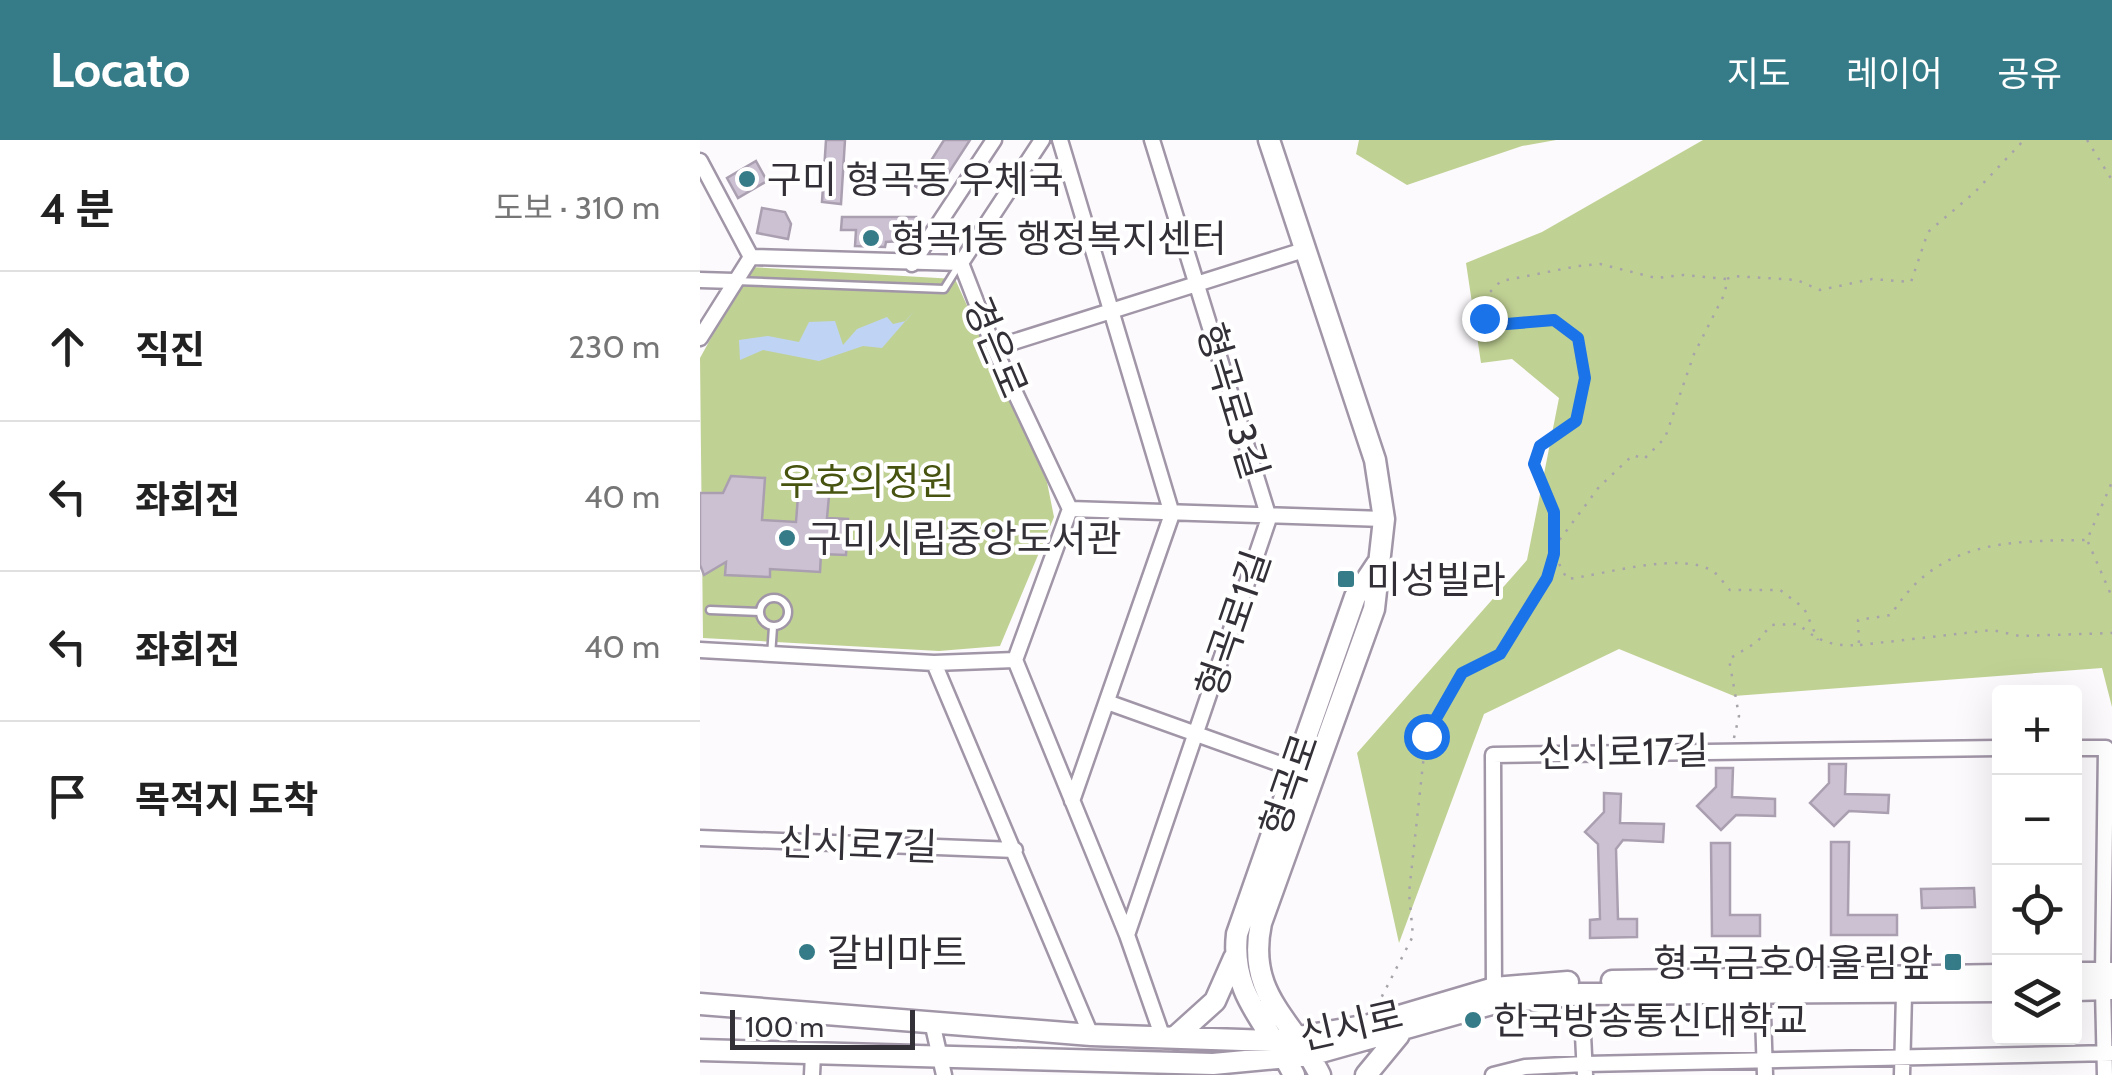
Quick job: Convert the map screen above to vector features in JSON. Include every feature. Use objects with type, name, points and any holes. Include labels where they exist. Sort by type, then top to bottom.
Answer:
[{"type":"street","points":[[912,264],[994,140]]},
{"type":"street","points":[[961,263],[1042,140]]},
{"type":"street","points":[[1060,140],[1172,514],[1072,801]]},
{"type":"street","name":"형곡로3길","points":[[1152,140],[1269,518]]},
{"type":"street","name":"형곡로","points":[[1264,1009],[1255,950],[1261,923],[1374,609],[1384,518],[1375,460],[1269,140]]},
{"type":"street","points":[[700,161],[752,257],[700,338]]},
{"type":"street","points":[[994,348],[1306,249]]},
{"type":"street","name":"경은로","points":[[752,257],[961,263],[994,348],[1070,509]]},
{"type":"street","points":[[700,280],[734,281]]},
{"type":"street","points":[[1070,509],[1015,660],[1169,1038]]},
{"type":"street","name":"형곡로3길","points":[[1070,509],[1269,518],[1384,518]]},
{"type":"street","name":"형곡로1길","points":[[1197,731],[1269,518]]},
{"type":"street","name":"형곡로","points":[[1169,1038],[1215,1001],[1354,597],[1377,564]]},
{"type":"street","points":[[700,650],[934,663],[1015,660]]},
{"type":"street","points":[[934,663],[1090,1035]]},
{"type":"street","name":"형곡로1길","points":[[1107,702],[1197,731],[1294,769]]},
{"type":"street","points":[[1127,936],[1197,731]]},
{"type":"street","name":"신시로17길","points":[[1495,995],[1494,755],[1992,748]]},
{"type":"street","points":[[2082,748],[2106,748],[2108,1054],[2104,1075]]},
{"type":"street","name":"신시로7길","points":[[700,838],[1015,850]]},
{"type":"street","points":[[1235,951],[1244,997],[1264,1009],[1304,1046],[1320,1075]]},
{"type":"street","name":"신시로","points":[[1304,1046],[1408,1027],[1495,995],[1992,975]]},
{"type":"street","points":[[2082,976],[2108,981]]},
{"type":"street","points":[[2082,988],[2108,981]]},
{"type":"street","points":[[1762,987],[1764,1068]]},
{"type":"street","name":"신시로","points":[[700,1050],[812,1065],[1185,1068],[1285,1058],[1304,1046],[1368,1024],[1495,995],[1762,987],[1904,994],[1992,992]]},
{"type":"street","points":[[1581,994],[1585,1069]]},
{"type":"street","points":[[1902,1075],[1904,994]]},
{"type":"street","name":"신시로","points":[[700,1004],[1169,1038],[1285,1058]]},
{"type":"street","points":[[1264,1009],[1285,1058]]},
{"type":"street","points":[[932,1022],[942,1065]]},
{"type":"street","points":[[1366,1075],[1386,1046],[1408,1027]]},
{"type":"street","points":[[1494,1075],[1524,1067],[1764,1068],[1902,1055],[2108,1054]]},
{"type":"street","points":[[1185,1068],[1220,1075]]},
{"type":"lane","points":[[734,281],[944,289],[961,263]]},
{"type":"lane","points":[[760,612],[768,599],[786,604],[788,618],[772,627]]},
{"type":"lane","points":[[710,610],[760,612]]},
{"type":"lane","points":[[760,612],[764,623],[772,627]]},
{"type":"lane","points":[[770,656],[772,627]]},
{"type":"path","points":[[1368,1024],[1413,936],[1409,893],[1426,736],[1462,673],[1500,654],[1547,578],[1554,554],[1554,512],[1534,464],[1540,446],[1576,421],[1585,378],[1578,338],[1554,320],[1507,324],[1484,318],[1477,305],[1501,281],[1600,264],[1656,278],[1682,275],[1727,280],[1734,276],[1798,280],[1820,290],[1872,279],[1880,283],[1911,282],[1928,232],[1974,193],[2024,140]]},
{"type":"path","points":[[2086,140],[2112,180]]},
{"type":"path","points":[[1554,554],[1599,487],[1633,455],[1644,460],[1666,438],[1694,354],[1725,294],[1727,280]]},
{"type":"path","points":[[2112,482],[2088,540],[2112,597]]},
{"type":"path","points":[[1859,645],[1858,620],[1891,615],[1910,584],[1938,564],[2007,543],[2088,540]]},
{"type":"path","points":[[1554,554],[1567,579],[1631,564],[1695,565],[1714,572],[1730,590],[1780,590],[1804,608],[1818,640]]},
{"type":"path","points":[[1723,750],[1736,734],[1739,716],[1730,659],[1757,642],[1771,625],[1798,624],[1818,640],[1838,647],[1868,640],[1992,630],[2020,636],[2112,633]]},
{"type":"green space","points":[[1359,140],[1556,140],[1522,146],[1407,185],[1356,154]]},
{"type":"green space","points":[[1703,140],[2112,140],[2112,707],[2102,668],[1734,696],[1619,649],[1484,714],[1399,943],[1357,753],[1527,560],[1559,398],[1512,359],[1481,363],[1466,263],[1542,232]]},
{"type":"green space","name":"우호의정원","points":[[750,267],[955,279],[1047,482],[1054,517],[1000,646],[939,651],[703,638],[700,358]]},
{"type":"water","points":[[887,317],[893,324],[905,321],[882,348],[863,346],[819,361],[763,350],[740,360],[739,340],[768,336],[799,342],[809,322],[835,321],[843,345],[857,329]]},
{"type":"building","points":[[826,140],[845,140],[841,204],[822,202]]},
{"type":"building","points":[[944,140],[970,140],[933,197],[915,186]]},
{"type":"building","name":"구미 형곡동 우체국","points":[[756,161],[767,181],[738,198],[727,178]]},
{"type":"building","points":[[762,208],[785,212],[791,224],[788,239],[757,233]]},
{"type":"building","points":[[842,217],[916,217],[915,240],[886,242],[885,247],[855,246],[856,230],[841,230]]},
{"type":"building","name":"구미시립중앙도서관","points":[[731,476],[765,478],[762,520],[796,522],[799,483],[830,485],[827,518],[848,519],[846,555],[821,554],[820,572],[770,569],[770,577],[725,575],[726,562],[704,575],[700,565],[700,493],[723,493]]},
{"type":"building","points":[[1829,764],[1846,764],[1845,794],[1889,795],[1888,813],[1849,811],[1834,826],[1810,803],[1829,783]]},
{"type":"building","points":[[1716,768],[1733,768],[1732,797],[1775,799],[1775,816],[1736,815],[1721,830],[1697,806],[1716,787]]},
{"type":"building","points":[[1604,793],[1621,794],[1620,823],[1664,824],[1663,842],[1623,840],[1616,849],[1618,919],[1637,919],[1637,937],[1590,938],[1590,920],[1600,919],[1598,844],[1585,832],[1604,812]]},
{"type":"building","points":[[1831,842],[1849,842],[1848,915],[1897,915],[1897,935],[1831,935]]},
{"type":"building","points":[[1711,843],[1730,843],[1730,915],[1760,915],[1760,936],[1712,936]]},
{"type":"building","points":[[1974,888],[1975,907],[1922,908],[1921,889]]},
{"type":"place","name":"구미 형곡동 우체국","points":[[747,179]]},
{"type":"place","name":"형곡1동 행정복지센터","points":[[871,238]]},
{"type":"place","name":"구미시립중앙도서관","points":[[787,538]]},
{"type":"place","name":"미성빌라","points":[[1346,579]]},
{"type":"place","name":"갈비마트","points":[[807,952]]},
{"type":"place","name":"형곡금호어울림앞","points":[[1953,962]]},
{"type":"place","name":"한국방송통신대학교","points":[[1473,1020]]},
{"type":"route","points":[[1426,736],[1462,673],[1500,654],[1547,578],[1554,554],[1554,512],[1534,464],[1540,446],[1576,421],[1585,378],[1578,338],[1554,320],[1507,324],[1484,318]]}]
